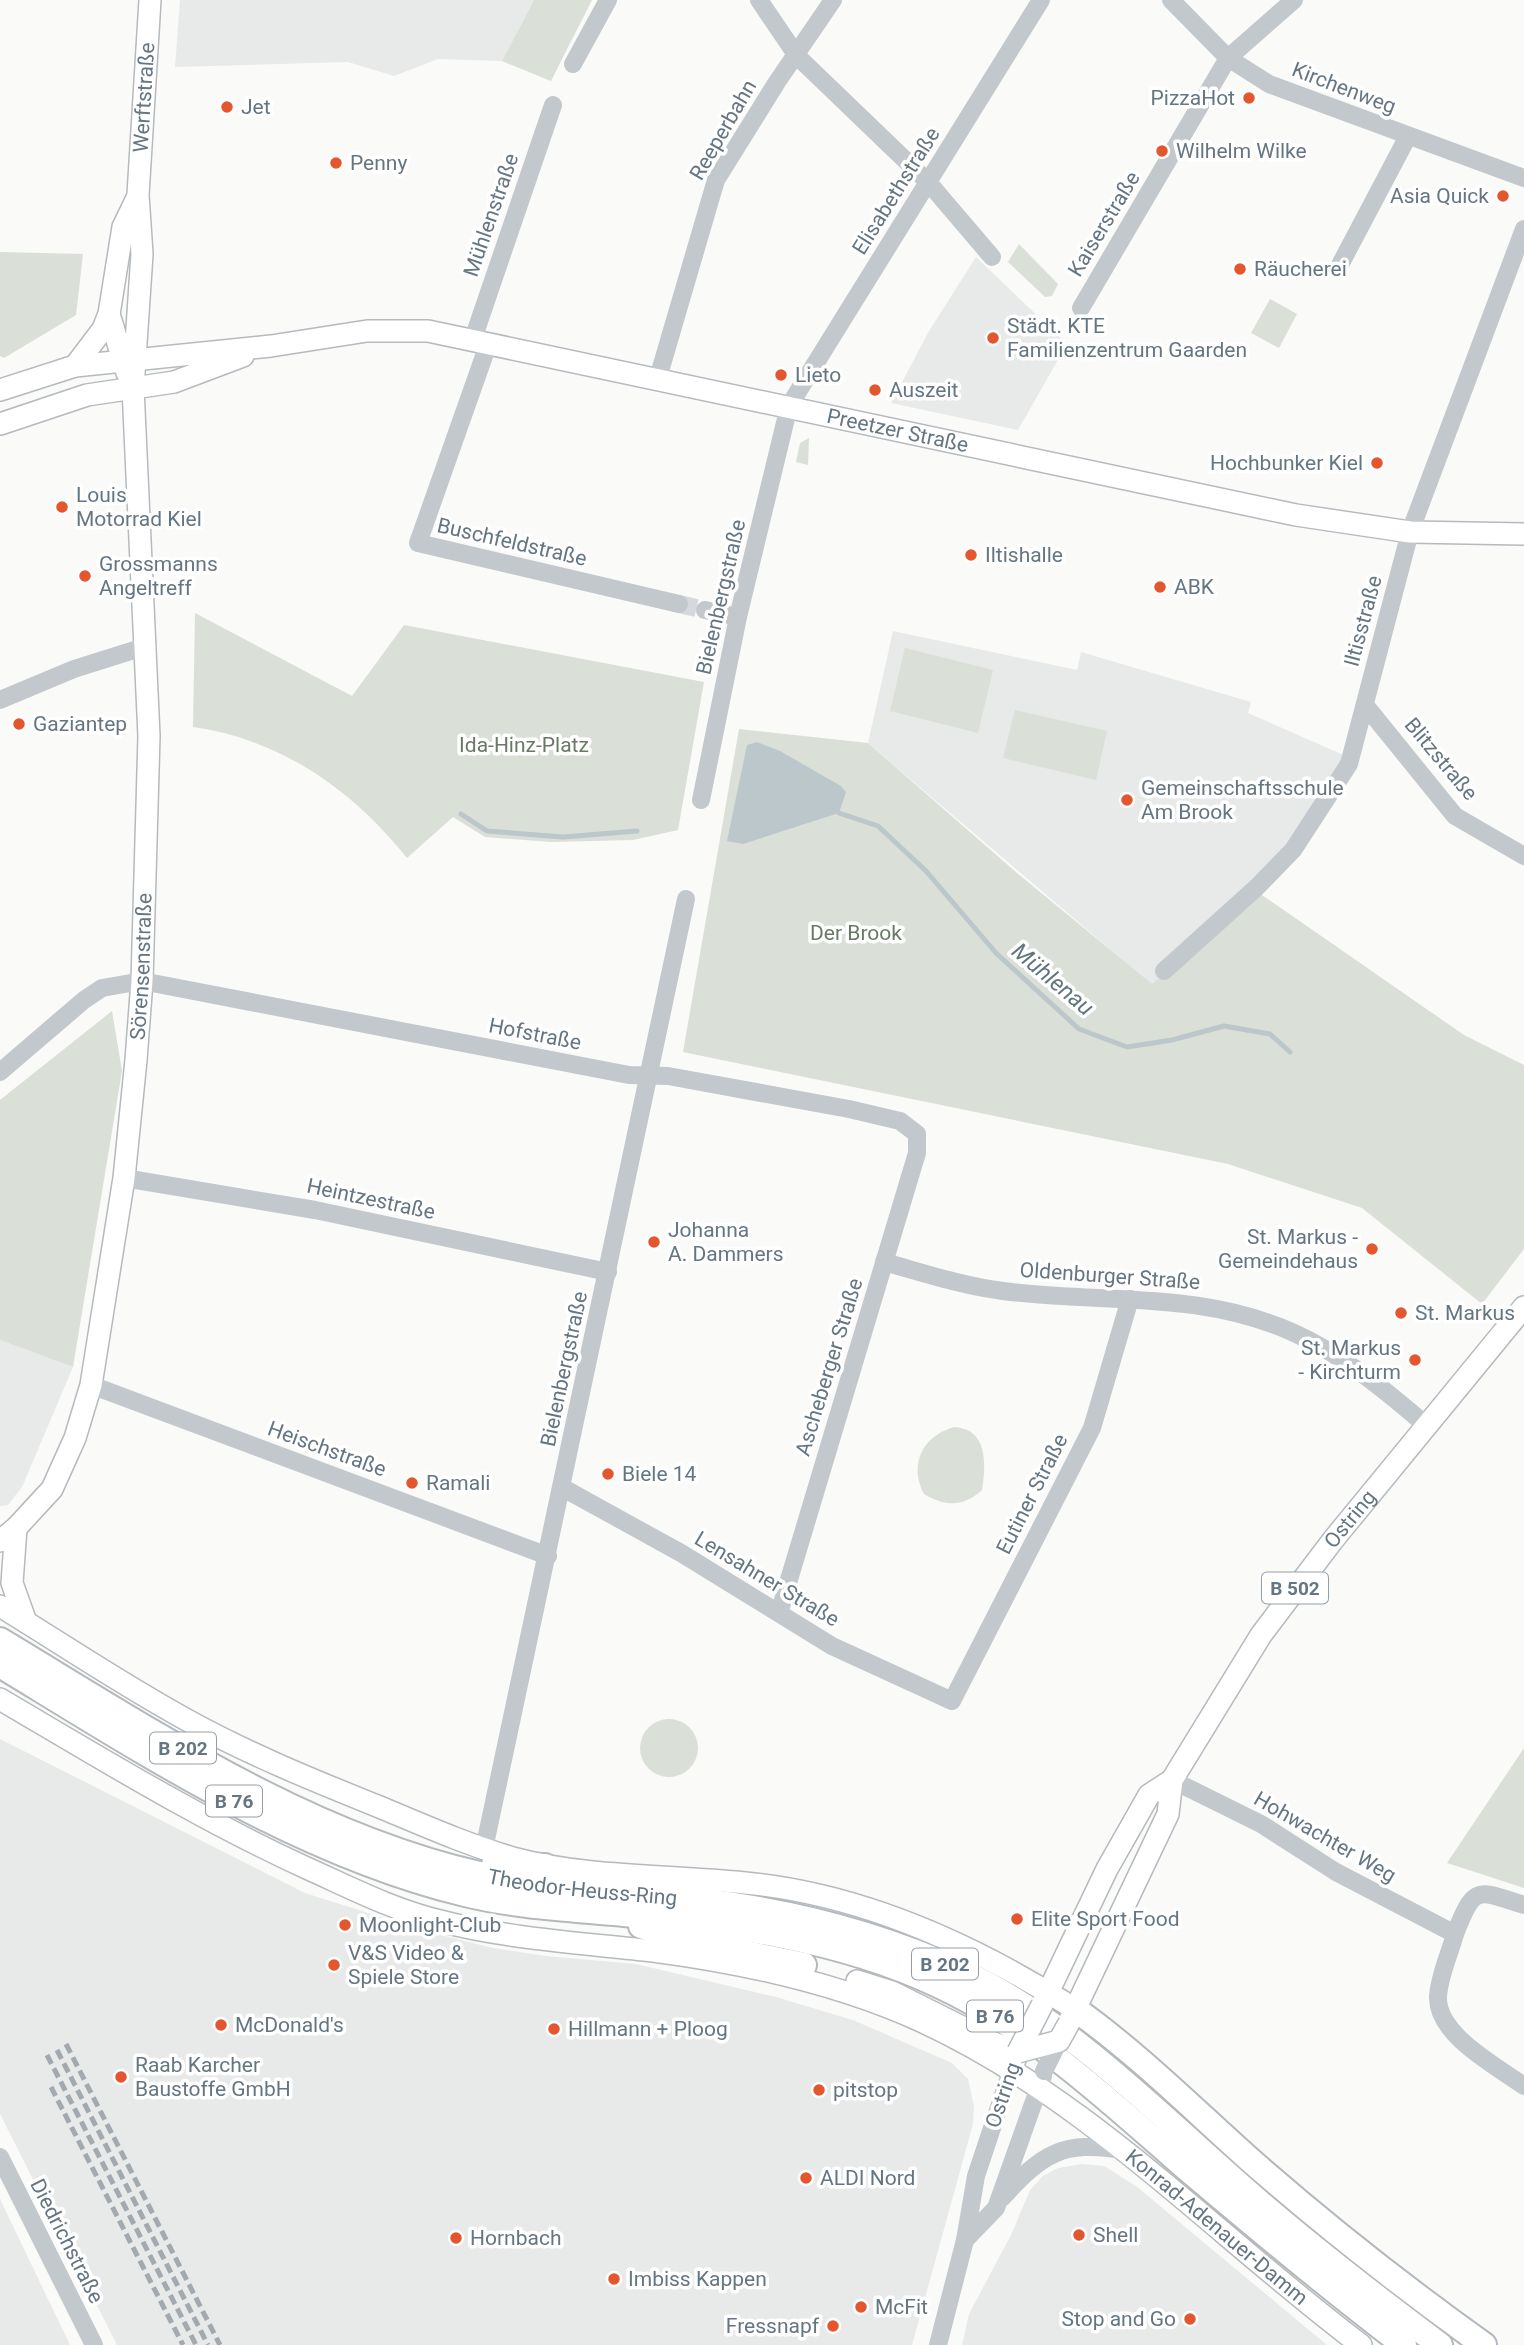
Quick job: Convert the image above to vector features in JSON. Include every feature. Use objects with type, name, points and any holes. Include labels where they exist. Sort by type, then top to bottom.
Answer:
[{"type":"highway","name":"Theodor-Heuss-Ring","points":[[0,1640],[55,1686],[258,1815],[344,1854],[466,1894],[527,1906],[746,1929],[816,1943],[935,1984],[1017,2028],[1156,2126]]},
{"type":"highway","name":"Theodor-Heuss-Ring","points":[[0,1665],[55,1686],[286,1804],[352,1834],[435,1863],[537,1884],[747,1907],[816,1921],[915,1951],[965,1973],[1027,2008],[1071,2039],[1156,2126]]},
{"type":"highway","points":[[435,1863],[545,1866]]},
{"type":"highway","name":"B 76","points":[[622,1914],[649,1931],[804,1965]]},
{"type":"highway","name":"B 76","points":[[1068,2025],[1120,2041],[1249,2159],[1344,2238],[1484,2345]]},
{"type":"highway","name":"Konrad-Adenauer-Damm","points":[[1156,2126],[1298,2263],[1404,2345]]},
{"type":"highway","name":"Konrad-Adenauer-Damm","points":[[1156,2126],[1440,2345]]},
{"type":"main road","name":"Werftstraße","points":[[129,360],[142,254],[138,195],[150,0]]},
{"type":"main road","name":"Werftstraße","points":[[75,366],[103,329],[109,314],[124,227],[138,195]]},
{"type":"main road","name":"Werftstraße","points":[[109,314],[129,360]]},
{"type":"main road","name":"Preetzer Straße","points":[[0,390],[48,372],[75,366],[271,346],[367,331],[428,331],[1253,507],[1410,533],[1524,534]]},
{"type":"main road","name":"Preetzer Straße","points":[[4,419],[87,395],[174,382],[271,346]]},
{"type":"main road","name":"Sörensenstraße","points":[[8,1535],[52,1489],[75,1438],[91,1385],[124,1178],[142,981],[149,736],[147,646],[133,388],[129,360]]},
{"type":"main road","name":"Ostring","points":[[1014,2061],[1107,1869],[1149,1795],[1171,1780],[1261,1635],[1312,1567],[1524,1307]]},
{"type":"main road","points":[[8,1535],[12,1583],[26,1622]]},
{"type":"main road","name":"Theodor-Heuss-Ring","points":[[0,1606],[186,1720],[261,1758],[484,1849],[545,1866],[796,1890],[914,1924],[1045,1998]]},
{"type":"main road","points":[[0,1699],[254,1844],[409,1913],[525,1937],[718,1962],[827,1986],[892,1992]]},
{"type":"main road","name":"Ostring","points":[[1068,2025],[1168,1814],[1171,1780]]},
{"type":"main road","points":[[804,1965],[892,1992],[994,2043],[1014,2061],[1041,2079]]},
{"type":"main road","points":[[827,1986],[1014,2061]]},
{"type":"main road","name":"B 76","points":[[1045,1998],[1068,2025]]},
{"type":"main road","points":[[1014,2061],[1068,2025]]},
{"type":"main road","name":"Konrad-Adenauer-Damm","points":[[1041,2079],[1075,2110],[1361,2345]]},
{"type":"street","points":[[573,64],[608,0]]},
{"type":"street","points":[[759,0],[797,56],[928,182],[992,257]]},
{"type":"street","name":"Reeperbahn","points":[[658,378],[716,180],[833,0]]},
{"type":"street","name":"Elisabethstraße","points":[[789,406],[1041,0]]},
{"type":"street","name":"Kirchenweg","points":[[1171,0],[1228,58],[1269,84],[1407,138],[1524,178]]},
{"type":"street","name":"Kaiserstraße","points":[[1080,308],[1228,58],[1294,0]]},
{"type":"street","name":"Mühlenstraße","points":[[481,341],[553,105]]},
{"type":"street","points":[[1341,262],[1407,138]]},
{"type":"street","name":"Iltisstraße","points":[[1164,971],[1257,887],[1293,849],[1349,764],[1410,533],[1524,229]]},
{"type":"street","name":"Buschfeldstraße","points":[[481,341],[418,542],[679,604]]},
{"type":"street","name":"Bielenbergstraße","points":[[701,800],[738,617],[789,406]]},
{"type":"street","points":[[705,610],[738,617]]},
{"type":"street","points":[[0,700],[75,669],[147,646]]},
{"type":"street","name":"Blitzstraße","points":[[1363,711],[1455,816],[1524,856]]},
{"type":"street","name":"Bielenbergstraße","points":[[484,1849],[563,1488],[646,1075],[686,899]]},
{"type":"street","points":[[0,1072],[102,988],[142,981]]},
{"type":"street","name":"Hofstraße","points":[[142,981],[629,1075],[668,1076],[849,1109],[900,1121],[917,1134]]},
{"type":"street","name":"Ascheberger Straße","points":[[779,1612],[917,1153],[917,1134]]},
{"type":"street","name":"Heintzestraße","points":[[124,1178],[315,1210],[608,1272]]},
{"type":"street","name":"Oldenburger Straße","points":[[884,1262],[1004,1291],[1188,1302],[1261,1320],[1293,1332],[1347,1362],[1427,1426]]},
{"type":"street","name":"Eutiner Straße","points":[[952,1701],[1092,1427],[1130,1298]]},
{"type":"street","name":"Heischstraße","points":[[91,1385],[548,1556]]},
{"type":"street","name":"Lensahner Straße","points":[[563,1488],[779,1612],[832,1646],[952,1701]]},
{"type":"street","name":"Hohwachter Weg","points":[[1171,1780],[1261,1824],[1336,1872],[1455,1934]]},
{"type":"street","points":[[1524,1905],[1488,1894],[1476,1895],[1468,1901],[1455,1934],[1438,1994],[1439,2011],[1448,2030],[1524,2086]]},
{"type":"street","name":"Ostring","points":[[997,2203],[1041,2079],[1068,2025]]},
{"type":"street","name":"Ostring","points":[[938,2345],[965,2241],[976,2176],[1014,2061]]},
{"type":"street","name":"Ostring","points":[[965,2241],[1030,2167],[1071,2147],[1101,2146],[1128,2151]]},
{"type":"street","name":"Diedrichstraße","points":[[0,2157],[94,2345]]},
{"type":"shaded area","points":[[180,0],[534,0],[502,61],[438,59],[394,76],[348,62],[175,67]]},
{"type":"shaded area","name":"Städt. KTE Familienzentrum Gaarden","points":[[976,257],[1067,344],[1018,430],[891,403],[929,331]]},
{"type":"shaded area","name":"Gemeinschaftsschule Am Brook","points":[[893,631],[1077,670],[1081,652],[1251,702],[1248,713],[1346,756],[1259,893],[1152,985],[868,743]]},
{"type":"shaded area","points":[[757,742],[780,751],[841,786],[846,792],[839,813],[743,844],[727,841],[747,745]]},
{"type":"shaded area","points":[[0,1340],[73,1367],[22,1487],[8,1505],[0,1506]]},
{"type":"shaded area","points":[[0,1739],[305,1893],[425,1931],[493,1948],[636,1964],[776,1997],[853,2020],[952,2063],[968,2079],[974,2106],[973,2124],[912,2345],[117,2345],[0,2114]]},
{"type":"shaded area","points":[[1082,2164],[1104,2166],[1136,2186],[1327,2345],[962,2345],[969,2314],[1011,2235],[1030,2190],[1043,2176],[1058,2168]]},
{"type":"shaded area","points":[[0,2199],[70,2345],[0,2345]]},
{"type":"green space","points":[[534,0],[592,0],[551,81],[502,61]]},
{"type":"green space","points":[[1019,244],[1058,284],[1052,296],[1045,297],[1008,262]]},
{"type":"green space","points":[[0,252],[83,254],[76,315],[4,358],[0,356]]},
{"type":"green space","points":[[1270,299],[1297,314],[1279,348],[1251,333]]},
{"type":"green space","points":[[809,438],[808,465],[796,462],[800,443]]},
{"type":"green space","name":"Ida-Hinz-Platz","points":[[195,613],[352,696],[404,625],[704,682],[678,830],[633,840],[551,842],[485,837],[453,817],[407,858],[363,811],[312,772],[256,743],[193,727]]},
{"type":"green space","points":[[905,648],[993,670],[978,733],[890,711]]},
{"type":"green space","points":[[1015,710],[1107,731],[1096,780],[1003,758]]},
{"type":"green space","name":"Der Brook","points":[[739,729],[868,743],[1017,873],[1152,984],[1259,893],[1464,1035],[1524,1065],[1524,1249],[1482,1304],[1362,1208],[1228,1164],[683,1052]]},
{"type":"green space","points":[[112,1011],[122,1071],[73,1367],[0,1340],[0,1100]]},
{"type":"green space","points":[[954,1427],[965,1429],[979,1441],[984,1459],[983,1480],[982,1490],[975,1496],[961,1502],[947,1503],[924,1494],[919,1483],[918,1462],[921,1453],[934,1437]]},
{"type":"green space","points":[[669,1719],[680,1721],[693,1732],[698,1748],[696,1759],[685,1772],[669,1777],[658,1775],[645,1764],[640,1748],[642,1737],[653,1724]]},
{"type":"green space","points":[[1524,1748],[1524,1888],[1447,1863]]},
{"type":"waterway","name":"Mühlenau","points":[[839,813],[878,826],[926,871],[996,953],[1079,1029],[1127,1047],[1172,1040],[1224,1026],[1270,1034],[1290,1052]]},
{"type":"waterway","points":[[461,814],[487,831],[563,837],[637,831]]},
{"type":"tunnel","points":[[679,604],[705,610]]},
{"type":"railway","points":[[66,2044],[220,2345]]},
{"type":"railway","points":[[57,2050],[208,2345]]},
{"type":"railway","points":[[47,2055],[196,2345]]},
{"type":"railway","points":[[51,2087],[183,2345]]},
{"type":"place","name":"PizzaHot","points":[[1249,98]]},
{"type":"place","name":"Jet","points":[[227,107]]},
{"type":"place","name":"Wilhelm Wilke","points":[[1162,151]]},
{"type":"place","name":"Penny","points":[[336,163]]},
{"type":"place","name":"Asia Quick","points":[[1503,196]]},
{"type":"place","name":"Räucherei","points":[[1240,269]]},
{"type":"place","name":"Städt. KTE Familienzentrum Gaarden","points":[[993,338]]},
{"type":"place","name":"Lieto","points":[[781,375]]},
{"type":"place","name":"Auszeit","points":[[875,390]]},
{"type":"place","name":"Hochbunker Kiel","points":[[1377,463]]},
{"type":"place","name":"Louis Motorrad Kiel","points":[[62,507]]},
{"type":"place","name":"Iltishalle","points":[[971,555]]},
{"type":"place","name":"Grossmanns Angeltreff","points":[[85,576]]},
{"type":"place","name":"ABK","points":[[1160,587]]},
{"type":"place","name":"Gaziantep","points":[[19,724]]},
{"type":"place","name":"Gemeinschaftsschule Am Brook","points":[[1127,800]]},
{"type":"place","name":"Johanna A. Dammers","points":[[654,1242]]},
{"type":"place","name":"St. Markus - Gemeindehaus","points":[[1372,1249]]},
{"type":"place","name":"St. Markus","points":[[1401,1313]]},
{"type":"place","name":"St. Markus - Kirchturm","points":[[1415,1360]]},
{"type":"place","name":"Biele 14","points":[[608,1474]]},
{"type":"place","name":"Ramali","points":[[412,1483]]},
{"type":"place","name":"Elite Sport Food","points":[[1017,1919]]},
{"type":"place","name":"Moonlight-Club","points":[[345,1925]]},
{"type":"place","name":"V&S Video & Spiele Store","points":[[334,1965]]},
{"type":"place","name":"McDonald's","points":[[221,2025]]},
{"type":"place","name":"Hillmann + Ploog","points":[[554,2029]]},
{"type":"place","name":"Raab Karcher Baustoffe GmbH","points":[[121,2077]]},
{"type":"place","name":"pitstop","points":[[819,2090]]},
{"type":"place","name":"ALDI Nord","points":[[806,2178]]},
{"type":"place","name":"Shell","points":[[1079,2235]]},
{"type":"place","name":"Hornbach","points":[[456,2238]]},
{"type":"place","name":"Imbiss Kappen","points":[[614,2279]]},
{"type":"place","name":"McFit","points":[[861,2307]]},
{"type":"place","name":"Stop and Go","points":[[1190,2319]]},
{"type":"place","name":"Fressnapf","points":[[833,2326]]}]
